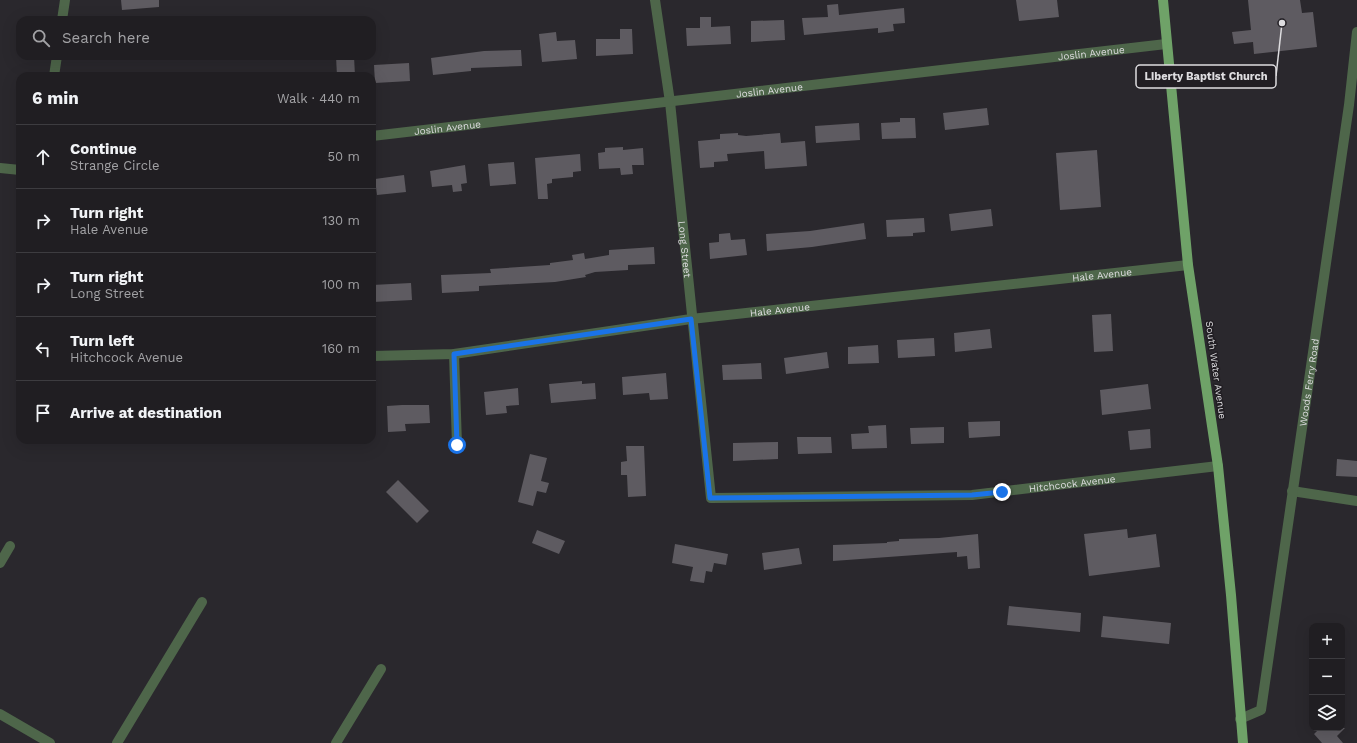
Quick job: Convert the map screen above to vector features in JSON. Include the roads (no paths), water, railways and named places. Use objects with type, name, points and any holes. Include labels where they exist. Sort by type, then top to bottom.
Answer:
[{"type":"main road","name":"South Water Avenue","points":[[1163,0],[1188,265],[1218,466],[1231,596],[1243,743]]},
{"type":"street","points":[[63,16],[65,0]]},
{"type":"street","name":"Long Street","points":[[655,0],[670,102],[710,498]]},
{"type":"street","name":"Woods Ferry Road","points":[[1240,719],[1261,710],[1348,105],[1357,32]]},
{"type":"street","name":"Joslin Avenue","points":[[376,136],[1166,44]]},
{"type":"street","points":[[55,72],[56,60]]},
{"type":"street","points":[[0,168],[16,170]]},
{"type":"street","name":"Hale Avenue","points":[[376,356],[454,354],[691,319],[1188,265]]},
{"type":"street","points":[[454,354],[457,445]]},
{"type":"street","name":"Hitchcock Avenue","points":[[710,498],[972,495],[1218,466]]},
{"type":"street","points":[[1292,492],[1357,501]]},
{"type":"street","points":[[0,563],[10,546]]},
{"type":"street","points":[[117,743],[202,602]]},
{"type":"street","points":[[336,743],[381,669]]},
{"type":"street","points":[[0,714],[50,743]]},
{"type":"place","name":"Liberty Baptist Church","points":[[1282,23]]}]
